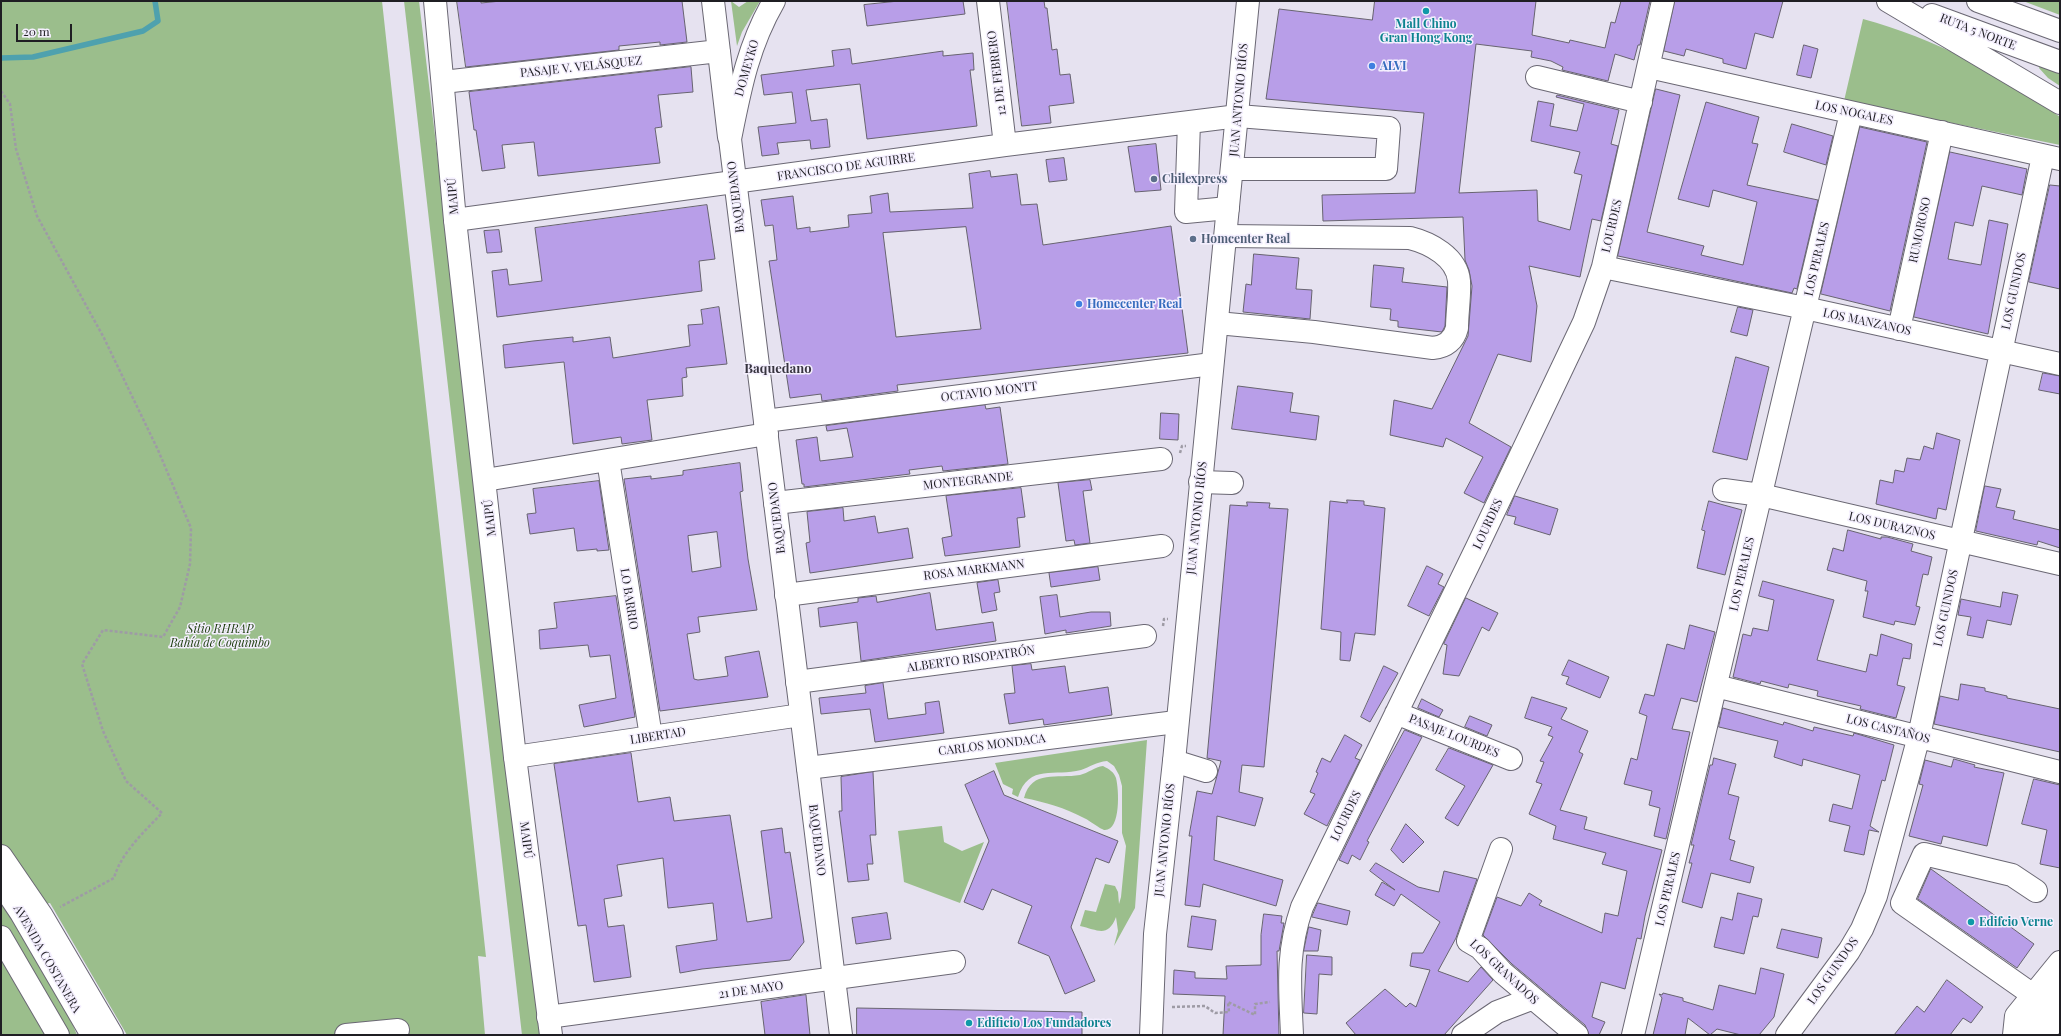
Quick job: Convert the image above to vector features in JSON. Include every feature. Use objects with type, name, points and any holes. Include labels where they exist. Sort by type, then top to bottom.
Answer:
[{"type":"main road","name":"MAIPÚ","points":[[435,1],[455,220],[486,480],[516,758],[549,1026]]},
{"type":"main road","name":"BAQUEDANO","points":[[713,1],[841,1035]]},
{"type":"main road","name":"DOMEYKO","points":[[730,139],[744,71],[750,52],[763,20],[774,1]]},
{"type":"main road","name":"12 DE FEBRERO","points":[[988,1],[1005,145]]},
{"type":"main road","name":"JUAN ANTONIO RÍOS","points":[[1151,1035],[1155,934],[1174,761],[1176,722],[1238,116],[1248,1]]},
{"type":"main road","name":"LOURDES","points":[[1292,1035],[1289,967],[1294,929],[1302,907],[1584,322],[1603,267],[1663,1]]},
{"type":"main road","points":[[1888,1],[2060,103]]},
{"type":"main road","name":"RUTA 5 NORTE","points":[[1896,1],[2060,62]]},
{"type":"main road","points":[[1978,1],[2060,31]]},
{"type":"main road","name":"PASAJE V. VELÁSQUEZ","points":[[443,82],[718,51]]},
{"type":"main road","name":"LOS NOGALES","points":[[1649,67],[2052,157]]},
{"type":"main road","points":[[1537,77],[1641,102]]},
{"type":"main road","name":"LOS PERALES","points":[[1634,1035],[1851,113]]},
{"type":"main road","name":"FRANCISCO DE AGUIRRE","points":[[455,220],[1005,145],[1238,116],[1389,128],[1386,169],[1232,169]]},
{"type":"main road","points":[[1189,122],[1186,212],[1228,208]]},
{"type":"main road","name":"RUMOROSO","points":[[1898,329],[1942,132]]},
{"type":"main road","name":"LOS GUINDOS","points":[[1787,1035],[1845,957],[1869,913],[1876,896],[1919,736],[2001,351],[2052,157]]},
{"type":"main road","points":[[1217,323],[1314,332],[1433,348],[1448,343],[1455,334],[1457,328],[1459,279],[1455,270],[1444,255],[1434,247],[1422,241],[1410,238],[1226,236]]},
{"type":"main road","name":"LOS MANZANOS","points":[[1603,267],[1805,308],[2060,364]]},
{"type":"main road","name":"OCTAVIO MONTT","points":[[766,427],[1212,364]]},
{"type":"main road","points":[[486,480],[608,460],[766,427]]},
{"type":"main road","name":"MONTEGRANDE","points":[[775,503],[1161,459]]},
{"type":"main road","name":"LO BARRIO","points":[[608,460],[651,737]]},
{"type":"main road","points":[[1200,482],[1232,483]]},
{"type":"main road","name":"LOS DURAZNOS","points":[[1724,490],[1761,495],[2060,564]]},
{"type":"main road","name":"ROSA MARKMANN","points":[[786,594],[1162,546]]},
{"type":"main road","name":"ALBERTO RISOPATRÓN","points":[[797,682],[1145,636]]},
{"type":"main road","name":"LOS CASTAÑOS","points":[[1716,686],[2060,772]]},
{"type":"main road","name":"PASAJE LOURDES","points":[[1396,713],[1511,759]]},
{"type":"main road","name":"LIBERTAD","points":[[516,758],[801,715]]},
{"type":"main road","name":"CARLOS MONDACA","points":[[808,768],[1176,722]]},
{"type":"main road","points":[[1174,761],[1206,770]]},
{"type":"main road","name":"LOS GRANADOS","points":[[1501,849],[1468,941],[1480,948],[1503,973],[1532,999],[1577,1035]]},
{"type":"main road","points":[[2033,995],[1902,903],[1924,854],[2012,875],[2036,891]]},
{"type":"main road","points":[[1,856],[42,916],[112,1035]]},
{"type":"main road","name":"AVENIDA COSTANERA","points":[[1,883],[21,913],[92,1035]]},
{"type":"main road","points":[[1,937],[58,1035]]},
{"type":"main road","name":"21 DE MAYO","points":[[549,1026],[834,979],[954,962]]},
{"type":"main road","points":[[2015,1035],[2016,1016],[2060,962]]},
{"type":"main road","points":[[2015,1035],[2060,988]]},
{"type":"main road","points":[[1463,1035],[1497,1012],[1532,999]]},
{"type":"main road","points":[[346,1035],[398,1030]]},
{"type":"path","points":[[1,91],[10,104],[16,148],[37,216],[104,338],[158,450],[191,528],[190,564],[180,607],[163,637],[103,630],[82,664],[103,731],[126,781],[162,813],[141,834],[117,866],[114,878],[75,901],[42,916]]},
{"type":"path","points":[[1152,1007],[1205,1006],[1215,1013],[1229,1012],[1228,1002],[1254,1015],[1255,1004],[1290,1000]]},
{"type":"green space","name":"Sitio RHRAP Bahía de Coquimbo","points":[[1,1],[382,1],[486,957],[478,956],[485,1035],[127,1035],[50,903],[27,908],[53,978],[77,1035],[1,1035]]},
{"type":"green space","points":[[404,1],[419,1],[542,1035],[522,1035]]},
{"type":"green space","points":[[731,1],[739,7],[748,1],[760,1],[742,32],[737,46]]},
{"type":"green space","points":[[2023,1],[2060,1],[2060,15]]},
{"type":"green space","points":[[1863,19],[1915,36],[1941,47],[1990,72],[2038,101],[2060,117],[2060,145],[1844,101]]},
{"type":"green space","points":[[2040,64],[2060,71],[2060,86],[2048,78],[2039,68]]},
{"type":"green space","points":[[1147,740],[1135,908],[1114,946],[1118,931],[1116,917],[1110,928],[1102,931],[1080,926],[1085,910],[1096,912],[1105,884],[1115,886],[1118,892],[1119,904],[1121,897],[1126,846],[1122,833],[1122,786],[1119,775],[1114,766],[1107,761],[1096,763],[1081,770],[1071,772],[1044,773],[1036,775],[1029,779],[1023,786],[1018,797],[1012,794],[1013,789],[1003,784],[995,763]]},
{"type":"green space","points":[[1103,766],[1114,774],[1117,783],[1118,808],[1114,823],[1110,828],[1104,830],[1070,811],[1047,803],[1024,798],[1028,789],[1039,779],[1054,776],[1080,775]]},
{"type":"green space","points":[[942,826],[944,842],[962,851],[984,842],[960,903],[904,882],[898,831]]},
{"type":"building","points":[[457,1],[481,1],[481,3],[501,1],[682,1],[687,42],[660,45],[660,42],[619,46],[619,50],[466,67]]},
{"type":"building","points":[[899,1],[963,1],[965,14],[867,26],[864,5]]},
{"type":"building","points":[[1007,1],[1044,1],[1045,8],[1047,8],[1052,50],[1057,49],[1060,75],[1070,74],[1074,103],[1049,106],[1051,123],[1022,126]]},
{"type":"building","points":[[1375,1],[1536,1],[1532,35],[1569,43],[1570,40],[1605,48],[1611,22],[1615,23],[1621,1],[1650,1],[1640,45],[1638,45],[1634,60],[1615,54],[1608,81],[1562,70],[1563,67],[1551,61],[1531,57],[1532,51],[1476,44],[1459,193],[1537,190],[1538,221],[1570,230],[1582,175],[1574,173],[1580,152],[1531,141],[1538,101],[1554,104],[1550,126],[1577,131],[1584,104],[1556,97],[1557,95],[1619,110],[1611,144],[1618,146],[1601,221],[1592,219],[1580,277],[1529,266],[1537,306],[1531,362],[1498,354],[1469,423],[1511,447],[1484,503],[1464,493],[1483,457],[1446,438],[1443,447],[1390,435],[1394,400],[1432,409],[1468,336],[1472,286],[1469,270],[1465,260],[1463,217],[1323,221],[1322,195],[1415,193],[1424,113],[1266,99],[1279,9],[1372,20]]},
{"type":"building","points":[[1675,1],[1783,1],[1773,38],[1755,33],[1746,69],[1723,63],[1723,59],[1686,49],[1684,56],[1664,51]]},
{"type":"building","points":[[1804,45],[1818,49],[1811,78],[1797,75]]},
{"type":"building","points":[[850,49],[852,64],[943,51],[943,56],[973,53],[974,70],[970,70],[977,126],[867,139],[860,84],[806,90],[811,121],[827,119],[830,147],[811,149],[810,140],[777,143],[779,154],[762,156],[758,127],[796,123],[792,92],[764,95],[761,75],[834,66],[832,51]]},
{"type":"building","points":[[691,67],[693,92],[658,95],[662,127],[655,128],[660,163],[538,176],[534,142],[502,145],[505,168],[482,171],[476,130],[474,130],[469,92]]},
{"type":"building","points":[[1656,89],[1680,95],[1647,232],[1704,246],[1701,255],[1743,265],[1757,202],[1713,190],[1709,207],[1678,199],[1706,102],[1759,117],[1752,143],[1758,144],[1747,185],[1818,200],[1797,289],[1794,288],[1792,293],[1618,256]]},
{"type":"building","points":[[1792,124],[1833,136],[1826,165],[1784,152]]},
{"type":"building","points":[[1860,127],[1927,142],[1890,311],[1821,294]]},
{"type":"building","points":[[1156,144],[1161,190],[1135,192],[1128,147]]},
{"type":"building","points":[[1950,152],[2027,169],[2022,195],[1982,186],[1973,226],[1955,222],[1948,259],[1981,265],[1989,220],[2008,224],[1988,334],[1914,317]]},
{"type":"building","points":[[1064,158],[1067,180],[1049,182],[1046,160]]},
{"type":"building","points":[[990,171],[991,177],[1017,174],[1021,205],[1037,204],[1043,245],[1171,226],[1188,353],[897,385],[898,391],[822,401],[821,394],[790,398],[769,261],[777,260],[773,225],[765,226],[761,200],[793,196],[797,229],[810,227],[810,232],[849,227],[848,215],[872,213],[870,196],[888,193],[890,212],[973,208],[969,174]],"holes":[[[966,227],[981,329],[896,337],[883,233]]]},
{"type":"building","points":[[2050,185],[2060,186],[2060,289],[2029,282]]},
{"type":"building","points":[[707,205],[715,259],[699,261],[702,291],[497,317],[492,271],[507,269],[509,285],[542,281],[535,228]]},
{"type":"building","points":[[499,230],[502,252],[487,253],[484,231]]},
{"type":"building","points":[[1254,254],[1299,258],[1296,289],[1312,290],[1310,319],[1243,312],[1246,284],[1251,285]]},
{"type":"building","points":[[1374,265],[1404,268],[1402,282],[1447,287],[1445,326],[1442,332],[1398,327],[1398,321],[1390,320],[1391,309],[1371,307]]},
{"type":"building","points":[[719,307],[727,364],[686,368],[687,377],[682,378],[683,396],[647,400],[652,440],[622,444],[621,437],[573,444],[564,362],[505,368],[503,345],[533,341],[573,337],[573,342],[610,337],[613,358],[690,346],[688,325],[703,324],[701,310]]},
{"type":"building","points":[[1738,307],[1753,310],[1747,336],[1731,332]]},
{"type":"building","points":[[1736,357],[1769,367],[1747,460],[1713,452]]},
{"type":"building","points":[[2043,373],[2060,376],[2060,394],[2039,390]]},
{"type":"building","points":[[1238,386],[1293,393],[1290,412],[1319,416],[1316,440],[1232,429]]},
{"type":"building","points":[[985,405],[986,409],[1000,407],[1008,464],[943,471],[942,466],[909,470],[910,474],[804,487],[804,484],[802,484],[796,440],[817,437],[820,461],[853,457],[847,428],[827,431],[826,426]]},
{"type":"building","points":[[1161,413],[1179,414],[1178,440],[1160,439]]},
{"type":"building","points":[[1937,433],[1960,440],[1946,510],[1938,508],[1936,519],[1876,504],[1880,480],[1893,483],[1895,470],[1904,472],[1907,458],[1920,460],[1924,446],[1933,449]]},
{"type":"building","points":[[740,463],[743,491],[740,492],[748,559],[757,610],[698,617],[700,632],[687,634],[694,679],[698,680],[728,676],[725,657],[759,651],[768,697],[660,711],[624,479],[651,476],[651,479],[683,475],[683,471]],"holes":[[[717,532],[721,567],[692,572],[688,536]]]},
{"type":"building","points":[[1090,480],[1092,490],[1083,491],[1090,543],[1075,545],[1074,540],[1066,541],[1058,483]]},
{"type":"building","points":[[599,481],[609,550],[597,551],[597,549],[577,551],[574,528],[530,534],[527,514],[536,513],[533,489]]},
{"type":"building","points":[[1985,486],[2001,489],[1996,507],[2015,511],[2013,519],[2060,530],[2060,548],[2038,541],[2037,545],[1976,531]]},
{"type":"building","points":[[1021,488],[1025,517],[1017,518],[1020,547],[945,556],[942,538],[952,536],[946,496]]},
{"type":"building","points":[[1515,496],[1558,509],[1550,535],[1514,524],[1516,517],[1507,515]]},
{"type":"building","points":[[1347,500],[1364,501],[1364,505],[1385,508],[1375,635],[1355,633],[1350,661],[1340,660],[1341,632],[1321,629],[1330,501],[1347,503]]},
{"type":"building","points":[[1709,501],[1742,510],[1725,575],[1697,568],[1705,531],[1702,530]]},
{"type":"building","points":[[1247,502],[1270,503],[1269,508],[1288,509],[1264,767],[1242,765],[1239,792],[1263,798],[1255,826],[1217,816],[1214,860],[1283,880],[1276,906],[1203,884],[1200,907],[1185,905],[1192,836],[1189,836],[1197,791],[1212,794],[1221,761],[1207,758],[1230,505],[1247,506]]},
{"type":"building","points":[[843,508],[844,521],[875,516],[878,533],[908,528],[913,558],[810,573],[806,543],[810,542],[807,512]]},
{"type":"building","points":[[1848,530],[1881,539],[1881,537],[1887,537],[1913,544],[1911,551],[1932,557],[1928,575],[1923,574],[1916,606],[1920,607],[1915,625],[1895,621],[1894,625],[1863,617],[1868,591],[1865,591],[1867,581],[1827,570],[1833,548],[1843,551]]},
{"type":"building","points":[[1427,566],[1443,574],[1438,584],[1444,587],[1429,616],[1408,606]]},
{"type":"building","points":[[1098,567],[1100,580],[1051,587],[1049,573]]},
{"type":"building","points":[[998,580],[1000,592],[994,593],[997,610],[982,613],[977,583]]},
{"type":"building","points":[[1763,581],[1834,600],[1817,660],[1866,672],[1870,654],[1877,656],[1881,634],[1912,644],[1910,659],[1903,658],[1897,685],[1905,687],[1896,718],[1860,709],[1861,706],[1817,696],[1818,691],[1789,684],[1788,688],[1761,681],[1760,684],[1733,677],[1743,634],[1751,636],[1753,628],[1768,631],[1774,600],[1759,596]]},
{"type":"building","points":[[2003,592],[2018,595],[2011,625],[1987,620],[1983,638],[1967,635],[1971,617],[1958,615],[1961,599],[2000,607]]},
{"type":"building","points":[[930,593],[936,630],[993,622],[996,641],[861,661],[857,622],[820,627],[818,608],[858,602],[858,598],[876,596],[877,602]]},
{"type":"building","points":[[1057,595],[1060,617],[1091,612],[1110,612],[1111,626],[1066,633],[1066,630],[1045,634],[1040,597]]},
{"type":"building","points":[[616,596],[635,717],[584,727],[579,705],[616,698],[610,655],[590,657],[588,645],[540,649],[539,630],[557,628],[554,603]]},
{"type":"building","points":[[1466,598],[1498,613],[1489,631],[1482,627],[1459,676],[1443,674],[1447,645],[1444,644]]},
{"type":"building","points":[[1690,625],[1715,632],[1697,702],[1681,698],[1672,729],[1690,732],[1666,839],[1654,836],[1660,808],[1649,805],[1652,791],[1624,784],[1631,758],[1637,760],[1647,716],[1639,713],[1645,694],[1654,696],[1667,644],[1684,649]]},
{"type":"building","points":[[1569,660],[1609,677],[1600,698],[1566,684],[1569,677],[1562,675]]},
{"type":"building","points":[[1031,664],[1032,670],[1065,666],[1069,693],[1108,687],[1112,715],[1044,725],[1043,719],[1009,724],[1004,694],[1015,693],[1012,666]]},
{"type":"building","points":[[1384,666],[1398,673],[1370,722],[1361,717]]},
{"type":"building","points":[[883,683],[888,719],[926,714],[925,703],[939,701],[944,733],[875,742],[870,709],[821,714],[819,698],[866,693],[865,686]]},
{"type":"building","points":[[1961,684],[1985,688],[1985,691],[2007,696],[2007,698],[2060,709],[2060,752],[1934,724],[1940,696],[1958,700]]},
{"type":"building","points":[[1532,697],[1567,708],[1561,719],[1588,731],[1579,752],[1583,754],[1560,810],[1587,817],[1584,829],[1662,850],[1645,916],[1641,939],[1637,938],[1625,989],[1601,982],[1592,1017],[1605,1022],[1599,1035],[1589,1035],[1585,1025],[1512,964],[1483,935],[1497,897],[1521,906],[1529,893],[1542,901],[1539,905],[1602,933],[1605,913],[1618,916],[1627,871],[1602,864],[1606,853],[1553,839],[1556,826],[1529,814],[1542,784],[1536,782],[1544,762],[1540,761],[1553,737],[1548,735],[1552,727],[1525,718]]},
{"type":"building","points":[[1422,699],[1443,710],[1439,717],[1418,708]]},
{"type":"building","points":[[1723,708],[1783,725],[1784,722],[1813,731],[1814,727],[1853,736],[1854,733],[1894,745],[1885,781],[1882,780],[1870,826],[1879,832],[1869,830],[1864,855],[1844,851],[1850,826],[1829,821],[1833,804],[1852,809],[1860,775],[1803,759],[1802,766],[1774,757],[1778,741],[1719,727]]},
{"type":"building","points":[[1470,716],[1492,725],[1487,736],[1465,727]]},
{"type":"building","points":[[1405,730],[1422,737],[1367,841],[1369,842],[1360,860],[1352,855],[1348,864],[1339,860],[1381,773]]},
{"type":"building","points":[[1345,735],[1362,745],[1355,758],[1360,760],[1327,826],[1304,814],[1315,794],[1310,792],[1318,773],[1316,772],[1322,758],[1330,762]]},
{"type":"building","points":[[1449,748],[1493,765],[1458,826],[1445,818],[1465,786],[1436,770]]},
{"type":"building","points":[[631,753],[638,802],[670,797],[674,821],[730,815],[747,922],[772,918],[761,831],[782,828],[785,853],[790,852],[804,942],[790,960],[702,969],[680,973],[676,946],[717,940],[713,903],[668,908],[663,858],[617,865],[622,896],[604,899],[608,927],[624,925],[631,977],[594,982],[586,925],[578,926],[554,764]]},
{"type":"building","points":[[1714,758],[1736,764],[1728,794],[1739,797],[1729,839],[1735,841],[1730,860],[1754,867],[1750,883],[1711,873],[1702,908],[1682,902],[1692,863],[1689,863],[1694,845],[1691,845],[1710,765],[1712,765]]},
{"type":"building","points":[[1954,759],[1975,765],[1974,767],[2004,773],[1987,846],[1943,836],[1941,844],[1909,836],[1923,785],[1919,784],[1925,760],[1951,767]]},
{"type":"building","points":[[994,771],[1004,795],[1118,841],[1109,863],[1096,858],[1071,927],[1095,981],[1065,994],[1049,956],[1018,943],[1032,906],[992,889],[983,910],[964,902],[989,841],[965,785]]},
{"type":"building","points":[[873,772],[876,835],[870,835],[873,864],[867,864],[869,880],[848,882],[839,811],[842,811],[841,777]]},
{"type":"building","points":[[2034,779],[2060,785],[2060,868],[2040,864],[2047,830],[2022,824]]},
{"type":"building","points":[[1406,824],[1424,842],[1403,863],[1391,850]]},
{"type":"building","points":[[1376,863],[1418,887],[1439,892],[1444,871],[1477,879],[1456,938],[1438,971],[1468,982],[1481,967],[1493,980],[1444,1035],[1356,1035],[1346,1023],[1385,989],[1406,1007],[1410,1003],[1416,1007],[1430,970],[1410,966],[1412,953],[1423,953],[1440,922],[1401,894],[1394,906],[1375,895],[1382,882],[1395,890],[1370,871]]},
{"type":"building","name":"Edifcio Verne","points":[[1931,869],[2034,944],[2017,968],[1918,899]]},
{"type":"building","points":[[1738,893],[1762,899],[1758,917],[1753,916],[1744,954],[1714,947],[1721,917],[1732,920]]},
{"type":"building","points":[[1318,903],[1350,911],[1347,925],[1312,917]]},
{"type":"building","points":[[887,913],[891,939],[856,944],[852,918]]},
{"type":"building","points":[[1264,914],[1282,916],[1281,923],[1284,923],[1279,951],[1277,951],[1279,1035],[1223,1035],[1225,996],[1173,994],[1174,970],[1195,972],[1195,978],[1227,979],[1226,966],[1261,965],[1261,935]]},
{"type":"building","points":[[1192,916],[1216,920],[1212,950],[1188,947]]},
{"type":"building","points":[[1309,927],[1321,930],[1318,951],[1304,951]]},
{"type":"building","points":[[1782,929],[1822,938],[1818,958],[1777,948]]},
{"type":"building","points":[[1307,955],[1332,957],[1332,975],[1319,974],[1317,1014],[1304,1013]]},
{"type":"building","points":[[1761,968],[1784,974],[1774,1017],[1759,1035],[1741,1035],[1717,1029],[1710,1035],[1688,1018],[1685,1035],[1653,1035],[1662,998],[1659,994],[1662,995],[1663,993],[1683,998],[1683,1001],[1713,1010],[1719,985],[1755,994]]},
{"type":"building","points":[[1947,980],[1983,1007],[1971,1023],[1963,1018],[1950,1035],[1894,1035],[1917,1006],[1924,1012]]},
{"type":"building","points":[[806,995],[810,1035],[765,1035],[761,1002]]},
{"type":"building","name":"Edificio Los Fundadores","points":[[857,1008],[1082,1012],[1082,1035],[857,1035]]},
{"type":"waterway","points":[[1,58],[33,57],[143,31],[158,21],[155,1]]},
{"type":"place","name":"Mall Chino Gran Hong Kong","points":[[1426,11]]},
{"type":"place","name":"ALVI","points":[[1372,66]]},
{"type":"place","name":"Chilexpress","points":[[1154,179]]},
{"type":"place","name":"Homcenter Real","points":[[1193,239]]},
{"type":"place","name":"Homecenter Real","points":[[1079,304]]},
{"type":"place","name":"Edifcio Verne","points":[[1971,922]]},
{"type":"place","name":"Edificio Los Fundadores","points":[[969,1023]]},
{"type":"district","name":"Baquedano","points":[[778,369]]}]
